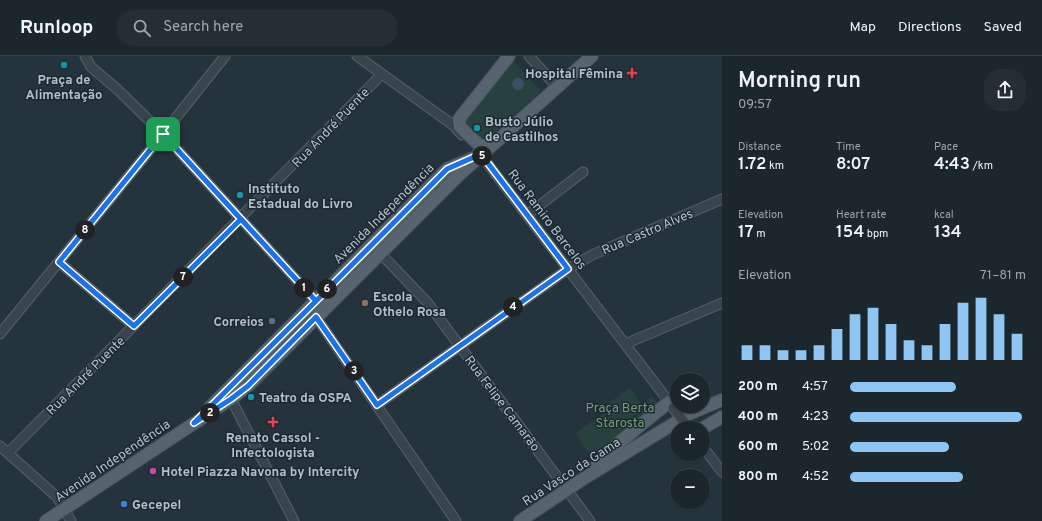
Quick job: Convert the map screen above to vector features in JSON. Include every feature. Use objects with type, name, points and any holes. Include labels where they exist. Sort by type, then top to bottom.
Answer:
[{"type":"main road","points":[[491,145],[482,146],[478,144],[460,127],[459,122],[456,121],[509,56]]},
{"type":"main road","name":"Avenida Independência","points":[[46,521],[231,399],[248,386],[481,154],[592,56]]},
{"type":"main road","name":"Avenida Independência","points":[[194,423],[447,169],[481,154]]},
{"type":"main road","name":"Rua Vasco da Gama","points":[[520,521],[584,479],[691,413],[722,400]]},
{"type":"main road","points":[[584,479],[621,441],[670,406]]},
{"type":"main road","points":[[710,424],[722,417]]},
{"type":"street","points":[[85,56],[91,67],[117,89],[163,134],[316,301]]},
{"type":"street","points":[[0,334],[225,56]]},
{"type":"street","name":"Rua Ramiro Barcelos","points":[[357,56],[382,74],[456,121],[670,404]]},
{"type":"street","points":[[529,56],[557,87]]},
{"type":"street","name":"Rua André Puente","points":[[8,453],[241,219],[382,74]]},
{"type":"street","points":[[527,215],[583,172]]},
{"type":"street","name":"Rua Castro Alves","points":[[377,405],[568,269],[592,255],[722,199]]},
{"type":"street","name":"Rua Felipe Camarão","points":[[380,253],[427,302],[590,521]]},
{"type":"street","points":[[59,262],[134,326]]},
{"type":"street","points":[[626,344],[722,303]]},
{"type":"street","points":[[316,317],[456,521]]},
{"type":"street","points":[[231,399],[294,521]]},
{"type":"street","name":"Rua Ramiro Barcelos","points":[[677,413],[684,421]]},
{"type":"street","points":[[0,446],[57,497],[71,521]]},
{"type":"street","points":[[710,456],[722,472]]},
{"type":"green space","points":[[511,59],[541,91],[488,141],[480,142],[464,125],[464,117]]},
{"type":"green space","name":"Praça Berta Starosta","points":[[630,388],[641,404],[652,396],[657,403],[593,459],[575,433],[603,414],[600,409]]},
{"type":"water","points":[[518,78],[522,80],[524,84],[522,88],[518,90],[514,88],[512,84],[514,80]]},
{"type":"place","name":"Praça de Alimentação","points":[[64,65]]},
{"type":"place","name":"Hospital Fêmina","points":[[632,73]]},
{"type":"place","name":"Busto Júlio de Castilhos","points":[[477,128]]},
{"type":"place","name":"Instituto Estadual do Livro","points":[[240,195]]},
{"type":"place","name":"Escola Othelo Rosa","points":[[365,303]]},
{"type":"place","name":"Correios","points":[[272,321]]},
{"type":"place","name":"Teatro da OSPA","points":[[251,397]]},
{"type":"place","name":"Renato Cassol - Infectologista","points":[[273,422]]},
{"type":"place","name":"Hotel Piazza Navona by Intercity","points":[[153,471]]},
{"type":"place","name":"Gecepel","points":[[124,504]]},
{"type":"route","points":[[163,134],[59,262],[134,326],[241,219],[278,260],[316,301],[447,169],[481,154],[568,269],[377,405],[316,317],[248,386],[194,423],[316,301],[241,219],[163,134]]}]
